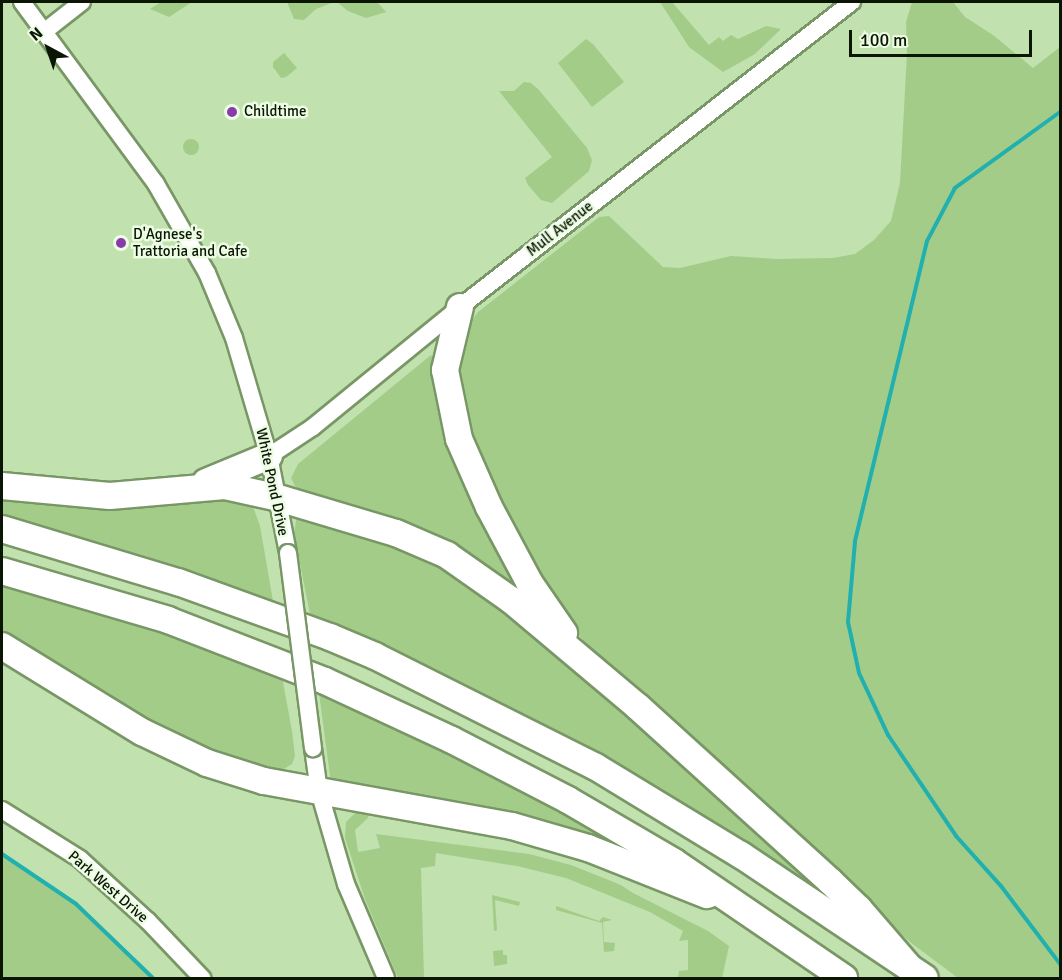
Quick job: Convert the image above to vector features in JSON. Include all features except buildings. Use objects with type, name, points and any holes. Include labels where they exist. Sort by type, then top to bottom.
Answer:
[{"type":"highway","points":[[460,307],[445,370],[459,439],[489,507],[529,582],[581,658]]},
{"type":"highway","points":[[184,489],[218,478],[269,456]]},
{"type":"highway","points":[[2,486],[110,496],[225,486],[276,497],[396,533],[447,555],[511,600],[581,658],[830,881],[859,909],[917,973]]},
{"type":"highway","points":[[2,529],[178,582],[330,636],[375,656],[596,767],[741,855],[917,973]]},
{"type":"highway","points":[[2,571],[168,620],[379,705],[503,765],[674,862],[750,911],[844,978]]},
{"type":"highway","points":[[2,646],[114,716],[182,753],[237,774],[512,826],[561,839],[750,911]]},
{"type":"street","name":"White Pond Drive","points":[[22,2],[123,136],[184,228],[207,273],[234,338],[269,456],[288,553],[319,791],[346,884],[386,978]]},
{"type":"street","points":[[45,31],[82,2]]},
{"type":"street","name":"Mull Avenue","points":[[269,456],[312,427],[460,307],[852,2]]},
{"type":"street","name":"Park West Drive","points":[[2,810],[80,859],[148,921],[202,978]]},
{"type":"green space","points":[[161,2],[192,2],[169,17],[150,9]]},
{"type":"green space","points":[[287,2],[334,2],[316,9],[304,20],[294,19]]},
{"type":"green space","points":[[337,2],[377,2],[386,12],[366,18],[348,11]]},
{"type":"green space","points":[[660,2],[672,2],[709,45],[719,37],[723,41],[731,35],[738,39],[766,26],[781,29],[755,54],[723,72],[689,47]]},
{"type":"green space","points":[[912,2],[953,2],[965,17],[993,35],[1033,68],[1060,47],[1060,978],[958,978],[910,942],[609,668],[565,620],[478,468],[449,365],[456,341],[478,312],[599,217],[609,216],[663,267],[680,268],[731,256],[776,259],[833,258],[855,254],[874,240],[891,221],[900,183],[907,53],[906,22]]},
{"type":"green space","points":[[586,39],[593,44],[624,82],[592,107],[558,63]]},
{"type":"green space","points":[[284,53],[297,68],[286,77],[281,78],[273,67],[273,62]]},
{"type":"green space","points":[[524,82],[531,83],[539,90],[587,148],[592,160],[589,171],[552,203],[541,200],[525,178],[552,157],[499,91],[514,91]]},
{"type":"green space","points":[[191,139],[197,141],[199,147],[197,153],[191,155],[185,153],[183,147],[185,141]]},
{"type":"green space","points":[[431,355],[437,365],[520,595],[449,542],[375,514],[314,498],[295,486],[291,478],[298,464]]},
{"type":"green space","points":[[206,491],[250,498],[260,526],[273,601],[78,538],[2,517],[2,494]]},
{"type":"green space","points":[[305,515],[378,540],[446,569],[521,619],[822,886],[826,896],[770,858],[632,774],[519,712],[310,614],[294,534],[296,520]]},
{"type":"green space","points":[[2,584],[108,614],[282,677],[295,756],[292,764],[282,770],[235,761],[154,729],[2,638]]},
{"type":"green space","points":[[319,693],[379,718],[523,788],[636,852],[331,783]]},
{"type":"green space","points":[[369,810],[368,818],[355,830],[358,852],[380,848],[376,834],[529,854],[571,865],[621,885],[708,931],[729,946],[722,978],[678,978],[679,971],[688,970],[688,940],[679,941],[683,931],[650,912],[566,878],[517,866],[436,853],[435,866],[421,868],[424,978],[398,978],[365,899],[345,838],[346,822],[356,812]]},
{"type":"green space","points":[[2,854],[76,904],[153,978],[2,978]]},
{"type":"green space","points":[[492,895],[520,902],[519,906],[495,900],[497,930],[494,931]]},
{"type":"green space","points":[[556,906],[599,921],[603,917],[612,920],[603,922],[604,942],[615,943],[614,951],[604,952],[602,923],[556,910]]},
{"type":"green space","points":[[503,950],[503,955],[507,955],[507,964],[494,966],[493,951]]},
{"type":"waterway","points":[[1060,112],[955,188],[927,241],[855,542],[848,622],[859,673],[888,735],[956,836],[1001,886],[1060,964]]},
{"type":"waterway","points":[[2,854],[76,904],[153,978]]},
{"type":"place","name":"Childtime","points":[[232,112]]},
{"type":"place","name":"D'Agnese's Trattoria and Cafe","points":[[121,243]]}]
